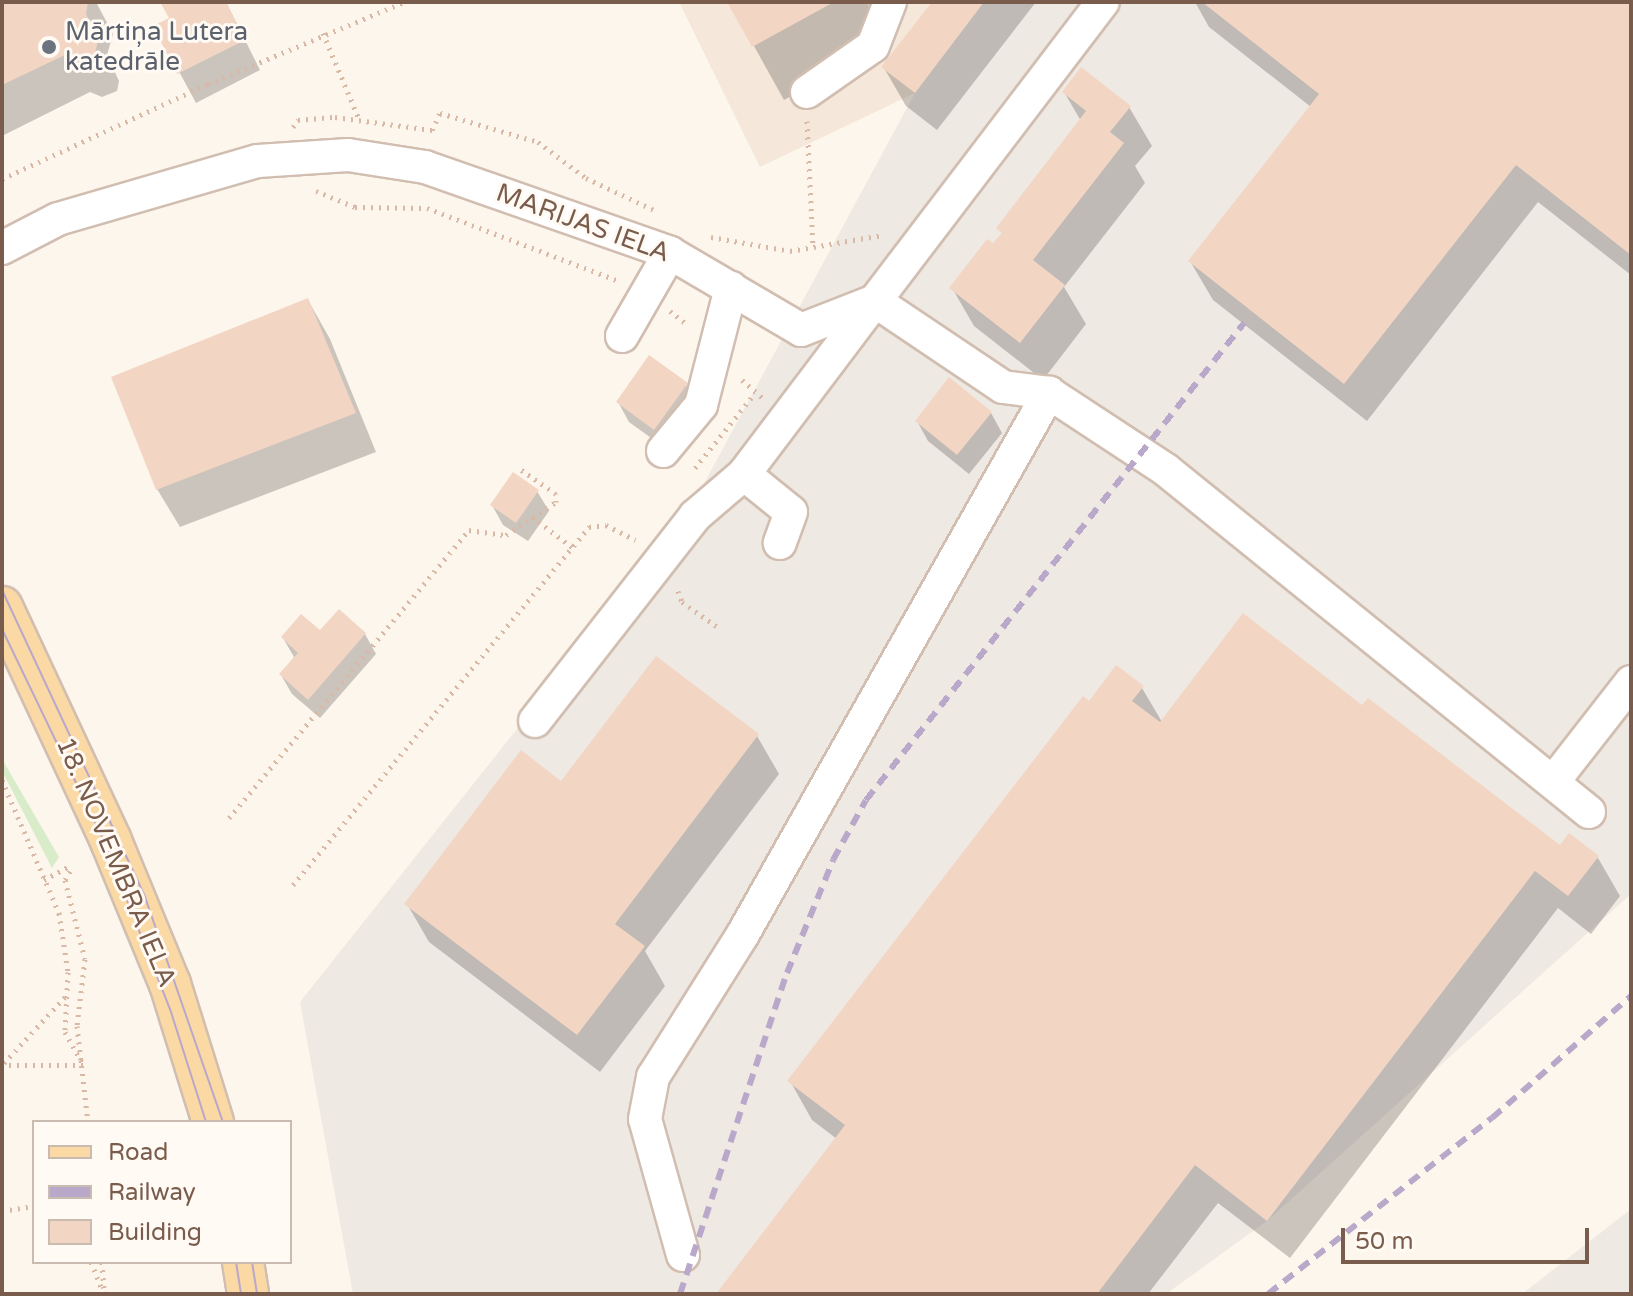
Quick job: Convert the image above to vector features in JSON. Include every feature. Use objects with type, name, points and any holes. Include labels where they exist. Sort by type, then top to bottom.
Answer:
[{"type":"main road","name":"18. NOVEMBRA IELA","points":[[2,607],[146,927],[212,1120]]},
{"type":"main road","points":[[243,1264],[248,1294]]},
{"type":"street","points":[[807,92],[873,46],[890,2]]},
{"type":"street","points":[[535,721],[695,516],[744,474],[1103,2]]},
{"type":"street","name":"MARIJAS IELA","points":[[2,248],[58,219],[258,161],[348,155],[425,167],[670,253],[801,330],[875,301]]},
{"type":"street","points":[[622,336],[670,253]]},
{"type":"street","points":[[663,451],[701,405],[731,288]]},
{"type":"street","points":[[875,301],[1003,387],[1049,393],[1166,470],[1589,812]]},
{"type":"street","points":[[683,1255],[645,1119],[653,1077],[751,920],[1049,393]]},
{"type":"street","points":[[744,474],[791,512],[780,543]]},
{"type":"street","points":[[1553,782],[1631,682]]},
{"type":"path","points":[[2,179],[323,33],[404,2]]},
{"type":"path","points":[[323,33],[359,120]]},
{"type":"path","points":[[432,130],[440,113],[542,142],[586,178],[668,218]]},
{"type":"path","points":[[807,152],[813,248]]},
{"type":"path","points":[[303,186],[355,207],[427,208],[462,218],[646,293],[717,347],[745,385],[788,418]]},
{"type":"path","points":[[705,235],[790,251],[898,231],[922,238]]},
{"type":"path","points":[[229,818],[469,530],[506,535],[556,502],[556,494],[520,469]]},
{"type":"path","points":[[532,517],[572,547]]},
{"type":"path","points":[[293,885],[589,527],[606,525],[639,542]]},
{"type":"path","points":[[2,780],[59,913],[67,996],[65,1032],[83,1065]]},
{"type":"path","points":[[44,880],[70,868],[65,880],[85,959],[77,1026],[88,1120]]},
{"type":"path","points":[[3,1064],[67,996]]},
{"type":"path","points":[[3,1064],[83,1065]]},
{"type":"path","points":[[2,1211],[32,1206]]},
{"type":"path","points":[[92,1264],[104,1294]]},
{"type":"path","points":[[102,1264],[104,1294]]},
{"type":"shaded area","points":[[679,2],[984,2],[915,93],[760,167]]},
{"type":"shaded area","points":[[984,2],[1631,2],[1631,894],[1267,1221],[1166,1294],[353,1294],[300,1002],[687,515],[915,93]]},
{"type":"shaded area","points":[[1631,1209],[1631,1294],[1522,1294]]},
{"type":"green space","points":[[2,759],[59,857],[52,868],[2,771]]},
{"type":"building","name":"Mārtiņa Lutera katedrāle","points":[[2,2],[88,2],[86,14],[98,41],[95,53],[79,60],[67,54],[2,85]]},
{"type":"building","points":[[160,2],[226,2],[245,40],[177,74],[153,26],[169,18]]},
{"type":"building","points":[[727,2],[834,2],[752,47]]},
{"type":"building","points":[[932,2],[984,2],[915,93],[881,67]]},
{"type":"building","points":[[1202,2],[1631,2],[1631,255],[1516,165],[1344,384],[1188,261],[1319,94]]},
{"type":"building","points":[[1081,67],[1131,106],[1110,132],[1124,143],[1033,260],[1065,285],[1020,343],[949,288],[987,239],[993,243],[1002,233],[996,228],[1086,111],[1062,92]]},
{"type":"building","points":[[308,298],[356,413],[156,490],[111,377]]},
{"type":"building","points":[[649,355],[688,383],[654,430],[616,402]]},
{"type":"building","points":[[949,377],[992,412],[957,455],[915,421]]},
{"type":"building","points":[[513,472],[539,490],[516,523],[490,505]]},
{"type":"building","points":[[339,609],[366,633],[308,700],[279,674],[298,653],[281,637],[301,614],[320,630]]},
{"type":"building","points":[[1243,613],[1362,705],[1368,698],[1560,845],[1569,833],[1599,856],[1568,896],[1535,871],[1267,1221],[1195,1165],[1097,1294],[716,1294],[845,1125],[787,1081],[1083,696],[1089,701],[1116,665],[1144,686],[1132,701],[1160,722]]},
{"type":"building","points":[[656,656],[759,734],[615,924],[645,946],[577,1035],[404,904],[521,750],[561,781]]},
{"type":"tram line","points":[[2,590],[145,897],[222,1120]]},
{"type":"tram line","points":[[2,629],[103,839],[170,1009],[205,1120]]},
{"type":"tram line","points":[[236,1264],[241,1294]]},
{"type":"tram line","points":[[252,1264],[257,1294]]},
{"type":"railway","points":[[680,1294],[787,973],[833,860],[866,800],[1244,323]]},
{"type":"railway","points":[[1268,1294],[1492,1118],[1631,996]]},
{"type":"place","name":"Mārtiņa Lutera katedrāle","points":[[49,47]]}]
